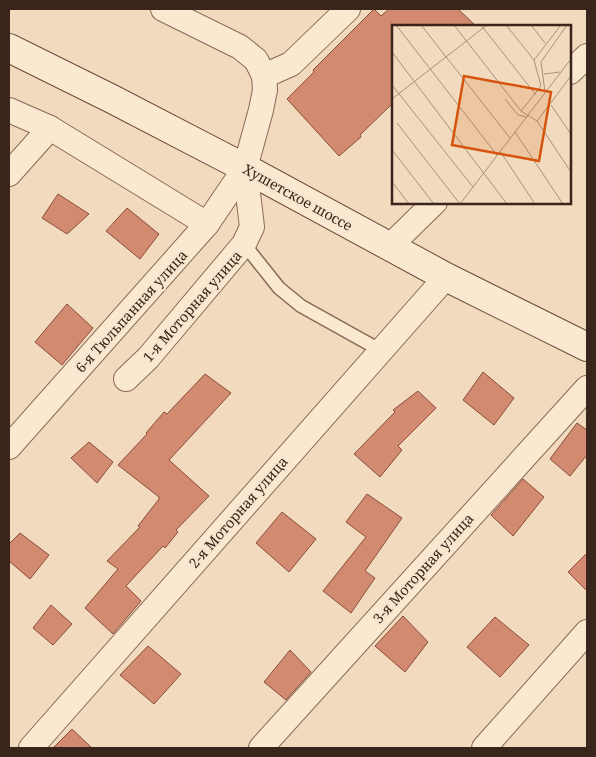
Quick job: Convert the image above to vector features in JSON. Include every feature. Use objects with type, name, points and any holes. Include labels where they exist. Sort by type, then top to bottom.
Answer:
[{"type":"main road","name":"Хушетское шоссе","points":[[11,50],[121,103],[446,277],[583,339]]},
{"type":"street","points":[[163,9],[240,47],[256,60],[264,76],[265,90],[245,168]]},
{"type":"street","points":[[264,76],[291,64],[348,9]]},
{"type":"street","points":[[571,71],[587,56]]},
{"type":"street","points":[[9,110],[50,128],[207,224]]},
{"type":"street","points":[[9,174],[50,128]]},
{"type":"street","name":"6-я Тюльпанная улица","points":[[9,447],[207,224],[245,168]]},
{"type":"street","name":"1-я Моторная улица","points":[[126,379],[148,358],[244,244],[252,227],[245,168]]},
{"type":"street","points":[[389,247],[433,204]]},
{"type":"street","name":"2-я Моторная улица","points":[[31,748],[446,277]]},
{"type":"street","name":"3-я Моторная улица","points":[[261,748],[587,388]]},
{"type":"street","points":[[484,748],[587,632]]},
{"type":"lane","points":[[244,244],[279,288],[301,306],[380,350]]},
{"type":"building","points":[[374,9],[381,16],[389,9],[458,9],[475,25],[392,25],[392,104],[360,135],[361,137],[339,156],[287,99],[314,72],[313,70]]},
{"type":"building","points":[[58,194],[89,214],[67,234],[42,218]]},
{"type":"building","points":[[127,208],[159,234],[140,259],[106,231]]},
{"type":"building","points":[[67,304],[93,328],[62,365],[35,342]]},
{"type":"building","points":[[483,372],[514,398],[494,425],[463,400]]},
{"type":"building","points":[[205,374],[231,393],[169,460],[209,496],[176,530],[178,532],[165,548],[163,546],[126,586],[141,601],[113,634],[85,608],[118,569],[107,561],[140,527],[138,526],[159,499],[159,497],[118,465],[147,434],[164,412],[167,414]]},
{"type":"building","points":[[418,391],[436,408],[398,446],[402,450],[380,477],[354,454],[395,412],[393,410]]},
{"type":"building","points":[[577,423],[587,430],[587,455],[570,476],[550,459]]},
{"type":"building","points":[[89,442],[113,462],[97,483],[71,458]]},
{"type":"building","points":[[523,479],[544,497],[513,536],[491,515]]},
{"type":"building","points":[[367,494],[402,518],[365,571],[375,578],[351,613],[323,591],[366,537],[346,522]]},
{"type":"building","points":[[282,512],[316,539],[289,572],[256,543]]},
{"type":"building","points":[[20,533],[49,555],[30,579],[9,561],[9,544]]},
{"type":"building","points":[[587,553],[587,591],[568,572]]},
{"type":"building","points":[[51,605],[72,624],[53,645],[33,628]]},
{"type":"building","points":[[403,616],[428,642],[405,672],[375,646]]},
{"type":"building","points":[[495,617],[529,645],[500,677],[467,647]]},
{"type":"building","points":[[148,646],[181,674],[154,704],[120,675]]},
{"type":"building","points":[[290,650],[311,672],[286,700],[264,682]]},
{"type":"building","points":[[72,729],[92,748],[53,748]]}]
